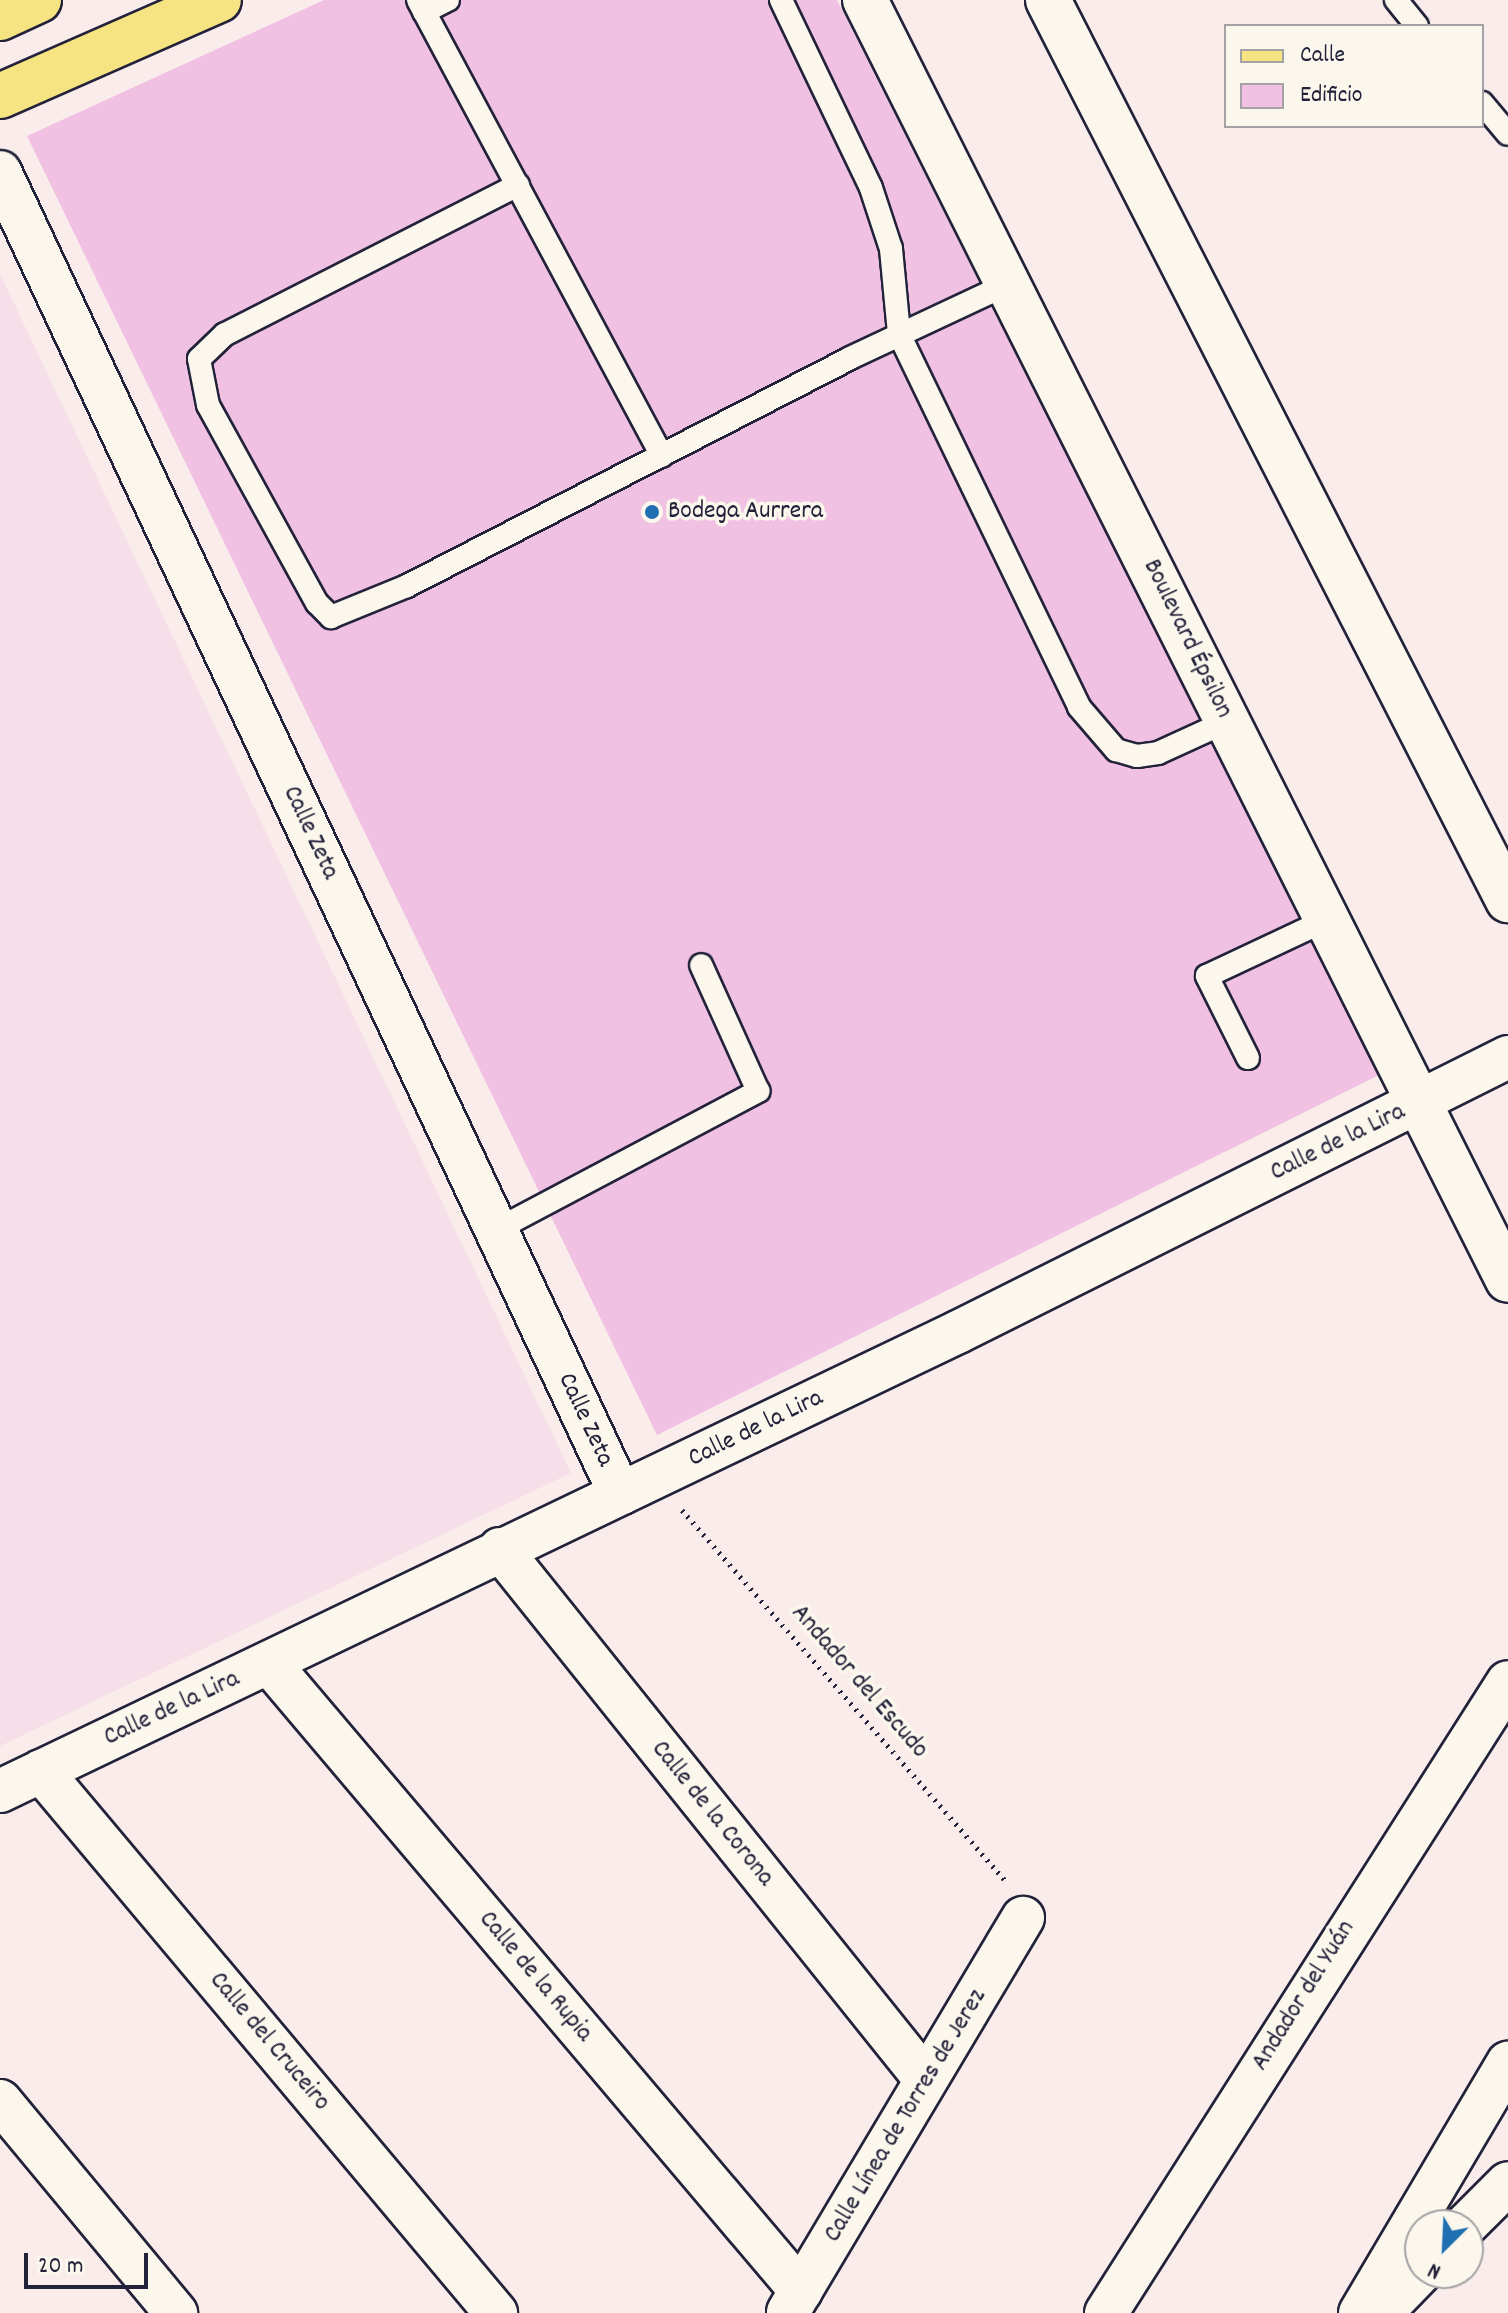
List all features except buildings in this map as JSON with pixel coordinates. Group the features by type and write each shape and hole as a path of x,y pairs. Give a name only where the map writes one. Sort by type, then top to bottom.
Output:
{"main road":[{"path":"0,18 39,0"},
{"path":"0,96 219,0"}],"street":[{"name":"Boulevard Épsilon","path":"865,0 1010,283 1508,1280"},
{"path":"1048,0 1508,900"},
{"name":"Calle Zeta","path":"0,172 496,1230 637,1486"},
{"name":"Calle de la Lira","path":"12,1781 269,1663 500,1549 637,1486 1421,1103 1508,1057"},
{"name":"Calle de la Corona","path":"500,1549 925,2079"},
{"name":"Calle de la Rupia","path":"269,1663 794,2302"},
{"name":"Andador del Yuán","path":"1106,2313 1508,1682"},
{"name":"Calle del Cruceiro","path":"12,1781 496,2313"},
{"name":"Calle Línea de Torres de Jerez","path":"794,2302 1023,1918"},
{"path":"1360,2313 1508,2063"},
{"path":"0,2101 176,2313"},
{"path":"1482,2209 1508,2183"},
{"path":"1381,2313 1404,2289"}],"lane":[{"path":"448,0 421,6 662,456"},
{"path":"781,0 875,200 891,249 899,334 1095,731 1116,750 1137,756 1158,753 1228,721"},
{"path":"1396,0 1415,24"},
{"path":"1484,105 1508,134"},
{"path":"518,185 213,342 197,371 208,405 317,603 331,617 355,611 899,334 1010,283"},
{"path":"1248,1058 1207,976 1328,919"},
{"path":"496,1230 758,1091 701,965"}],"path":[{"name":"Andador del Escudo","path":"637,1486 1004,1877 1023,1918"}],"shaded area":[{"path":"0,274 571,1473 0,1746"}],"place":[{"name":"Bodega Aurrera","path":"652,512"}]}
